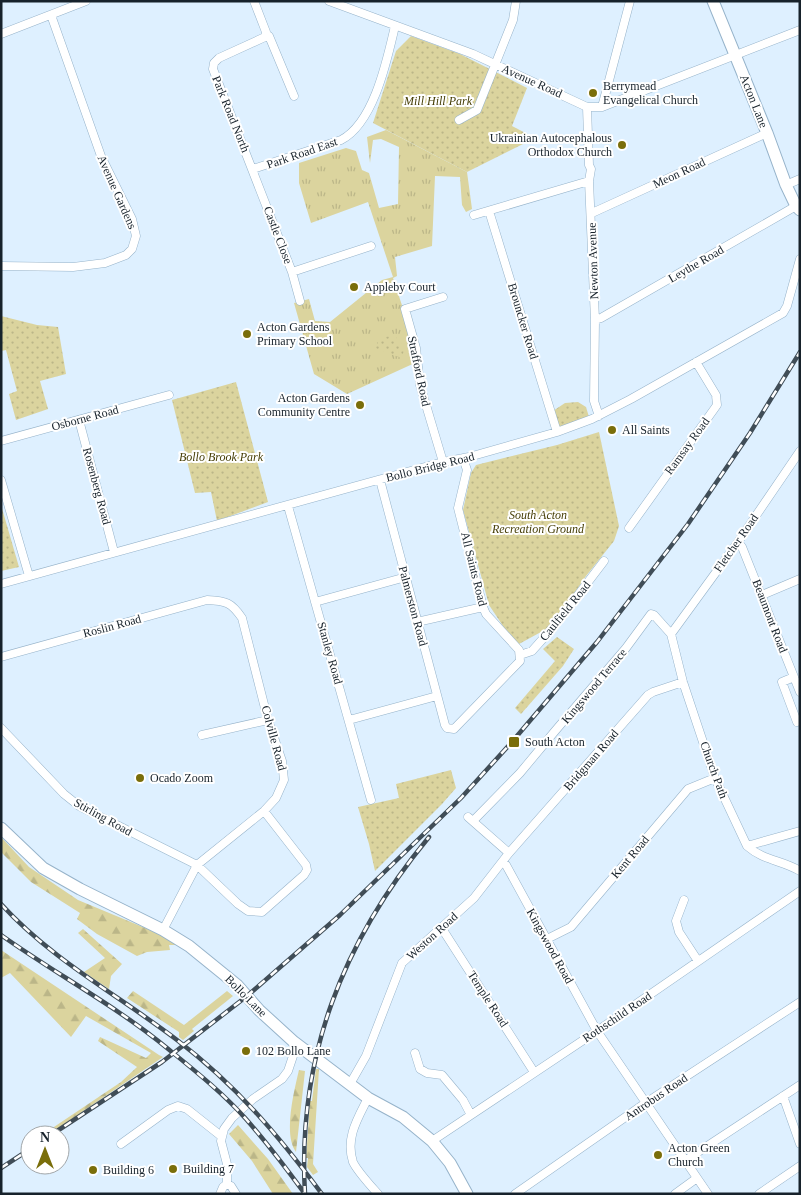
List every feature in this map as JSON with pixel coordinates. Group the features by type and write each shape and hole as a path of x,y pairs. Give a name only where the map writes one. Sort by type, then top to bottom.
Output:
{"street":[{"path":"1,34 86,1"},
{"path":"254,1 266,34 269,36 294,96"},
{"name":"Avenue Road","path":"329,1 474,54 587,107 602,107 736,56"},
{"path":"459,120 477,110 513,20 516,1"},
{"path":"602,107 630,1"},
{"name":"Acton Lane","path":"713,1 767,133 786,185 798,208"},
{"name":"Avenue Gardens","path":"5,266 73,267 105,263 126,255 132,249 136,236 132,219 101,156 50,15"},
{"name":"Park Road East","path":"253,169 341,140 350,135 361,123 371,104 389,54 395,26"},
{"path":"736,56 800,30"},
{"name":"Park Road North","path":"253,169 213,69 214,63 218,58 258,41 266,34"},
{"name":"Newton Avenue","path":"587,107 589,165 591,170 595,320 594,401 599,416"},
{"name":"Meon Road","path":"592,213 767,133"},
{"name":"Castle Close","path":"253,169 292,272 300,301"},
{"path":"786,185 800,179"},
{"path":"474,215 590,181"},
{"name":"Leythe Road","path":"595,320 798,208"},
{"name":"Brouncker Road","path":"489,210 558,432"},
{"path":"292,272 371,246"},
{"name":"Bollo Bridge Road","path":"1,584 558,432 599,416 783,314 800,259"},
{"name":"Strafford Road","path":"443,297 405,309 416,348 420,385 443,462"},
{"name":"Ramsay Road","path":"629,528 718,405 716,395 696,362"},
{"name":"Osborne Road","path":"1,440 169,395"},
{"name":"Rosenberg Road","path":"79,420 114,552"},
{"name":"Fletcher Road","path":"671,634 738,542 800,451"},
{"name":"All Saints Road","path":"463,458 467,470 458,508 483,607 486,614 519,650 520,655"},
{"path":"1,480 29,576"},
{"name":"Palmerston Road","path":"380,480 445,725 450,730 458,726 520,660 520,655"},
{"name":"Stanley Road","path":"288,506 371,800"},
{"name":"Beaumont Road","path":"738,542 742,547 762,595 800,692"},
{"name":"Caulfield Road","path":"520,655 532,651 556,624 604,561"},
{"path":"315,602 406,576"},
{"path":"762,595 800,579"},
{"name":"Roslin Road","path":"1,657 207,600 223,601"},
{"name":"Colville Road","path":"163,930 197,865 264,811 276,798 284,780 282,761 268,720 242,618 236,609 223,601"},
{"path":"417,622 483,607"},
{"name":"Kingswood Terrace","path":"509,853 470,819 520,773 626,648 651,614 671,634"},
{"name":"Church Path","path":"671,634 683,682 715,778 747,846"},
{"path":"794,677 782,682 797,722 800,721"},
{"name":"Bridgman Road","path":"509,853 648,695 683,682"},
{"path":"349,720 437,696"},
{"path":"202,735 268,720"},
{"name":"Stirling Road","path":"1,728 64,794 79,806 197,865 243,907 254,912 262,912 304,876 307,870 306,865 264,811"},
{"name":"Kent Road","path":"547,939 571,927 688,789 715,778"},
{"name":"Bollo Lane","path":"1,828 43,868 80,889 163,930 189,946 237,986 258,1010 294,1042 368,1098 402,1117 432,1141 450,1163 467,1194"},
{"path":"747,846 800,831"},
{"path":"747,846 756,854 766,859 800,871"},
{"name":"Weston Road","path":"350,1084 366,1056 402,963 474,898 509,853"},
{"name":"Kingswood Road","path":"503,862 597,1031 708,1194"},
{"name":"Rothschild Road","path":"432,1141 597,1031 800,891"},
{"path":"684,900 676,921 679,932 698,961"},
{"name":"Temple Road","path":"441,927 534,1072"},
{"name":"Antrobus Road","path":"515,1194 647,1102 800,1002"},
{"path":"220,1194 223,1187 227,1184 227,1164 222,1148 221,1136 232,1118 256,1097 282,1079 288,1071 294,1053 294,1042"},
{"path":"415,1054 420,1069 427,1073 442,1075 463,1100 471,1114"},
{"path":"686,1160 800,1085"},
{"path":"783,1096 800,1144"},
{"path":"368,1098 353,1126 353,1156 354,1163 378,1194"},
{"path":"121,1144 168,1110 178,1106 187,1109 221,1136"},
{"path":"759,1194 800,1166"},
{"path":"675,1194 697,1178"},
{"path":"227,1184 232,1186 236,1194"}],"green space":[{"name":"Mill Hill Park","path":"411,36 460,54 527,88 512,126 535,138 467,172 373,123 396,51"},
{"path":"386,130 467,172 472,209 466,212 462,205 460,177 435,176 432,246 395,257 397,276 393,278 416,348 417,362 347,394 314,374 294,303 309,299 315,321 330,322 382,280 393,277 368,202 311,223 299,183 299,163 346,148 356,151 362,170 369,173 379,208 398,204 399,147 381,139 373,140 370,163 367,137"},
{"path":"1,316 37,325 58,327 66,374 40,381 48,409 16,420 9,394 17,391 6,350 1,351"},
{"path":"396,336 397,342 402,344 404,351 401,358 375,348 381,337"},
{"name":"Bollo Brook Park","path":"236,382 268,502 217,521 211,492 195,493 172,400"},
{"path":"578,402 586,407 589,417 558,428 553,411 565,403"},
{"name":"South Acton Recreation Ground","path":"599,432 619,526 614,541 586,576 552,626 519,644 505,629 489,605 463,510 471,473 476,465 557,445"},
{"path":"1,505 19,567 1,571"},
{"path":"557,637 574,649 563,666 521,714 515,708 555,661 543,649"},
{"path":"451,770 456,788 375,871 358,807 399,798 396,784"},
{"path":"1,837 29,867 78,900 174,940 176,945 169,945 170,950 147,952 137,956 97,934 77,919 80,913 31,882 1,852"},
{"path":"83,929 122,964 111,976 109,989 84,972 105,958 78,933"},
{"path":"1,950 163,1057 63,1125 57,1125 121,1082 137,1067 98,1041 100,1037 146,1058 151,1053 86,1016 71,1037 10,973 1,978"},
{"path":"133,991 184,1025 227,991 233,996 192,1029 194,1031 183,1040 179,1037 179,1032 127,998"},
{"path":"316,1069 319,1069 313,1164 318,1172 313,1175 307,1167 308,1158 306,1158 310,1101 312,1101"},
{"path":"299,1070 305,1071 296,1152 290,1135 290,1124 292,1101"},
{"path":"238,1125 268,1159 293,1194 273,1194 252,1161 229,1134"}],"railway":[{"path":"66,1125 162,1062 247,996 340,915 461,798 511,743 597,642 688,524 750,433 800,352"},
{"path":"305,1194 305,1144 309,1095 318,1048 332,1003 350,960 372,917 429,837"},
{"path":"1,904 42,943 177,1040 218,1075 272,1131 322,1194"},
{"path":"1,935 127,1018 198,1073 246,1119 305,1194"},
{"path":"1,1168 20,1156"}],"place":[{"name":"Berrymead Evangelical Church","path":"593,93"},
{"name":"Ukrainian Autocephalous Orthodox Church","path":"622,145"},
{"name":"Appleby Court","path":"354,287"},
{"name":"Acton Gardens Primary School","path":"247,334"},
{"name":"Acton Gardens Community Centre","path":"360,405"},
{"name":"All Saints","path":"612,430"},
{"name":"South Acton","path":"514,742"},
{"name":"Ocado Zoom","path":"140,778"},
{"name":"102 Bollo Lane","path":"246,1051"},
{"name":"Acton Green Church","path":"658,1155"},
{"name":"Building 7","path":"173,1169"},
{"name":"Building 6","path":"93,1170"}]}
